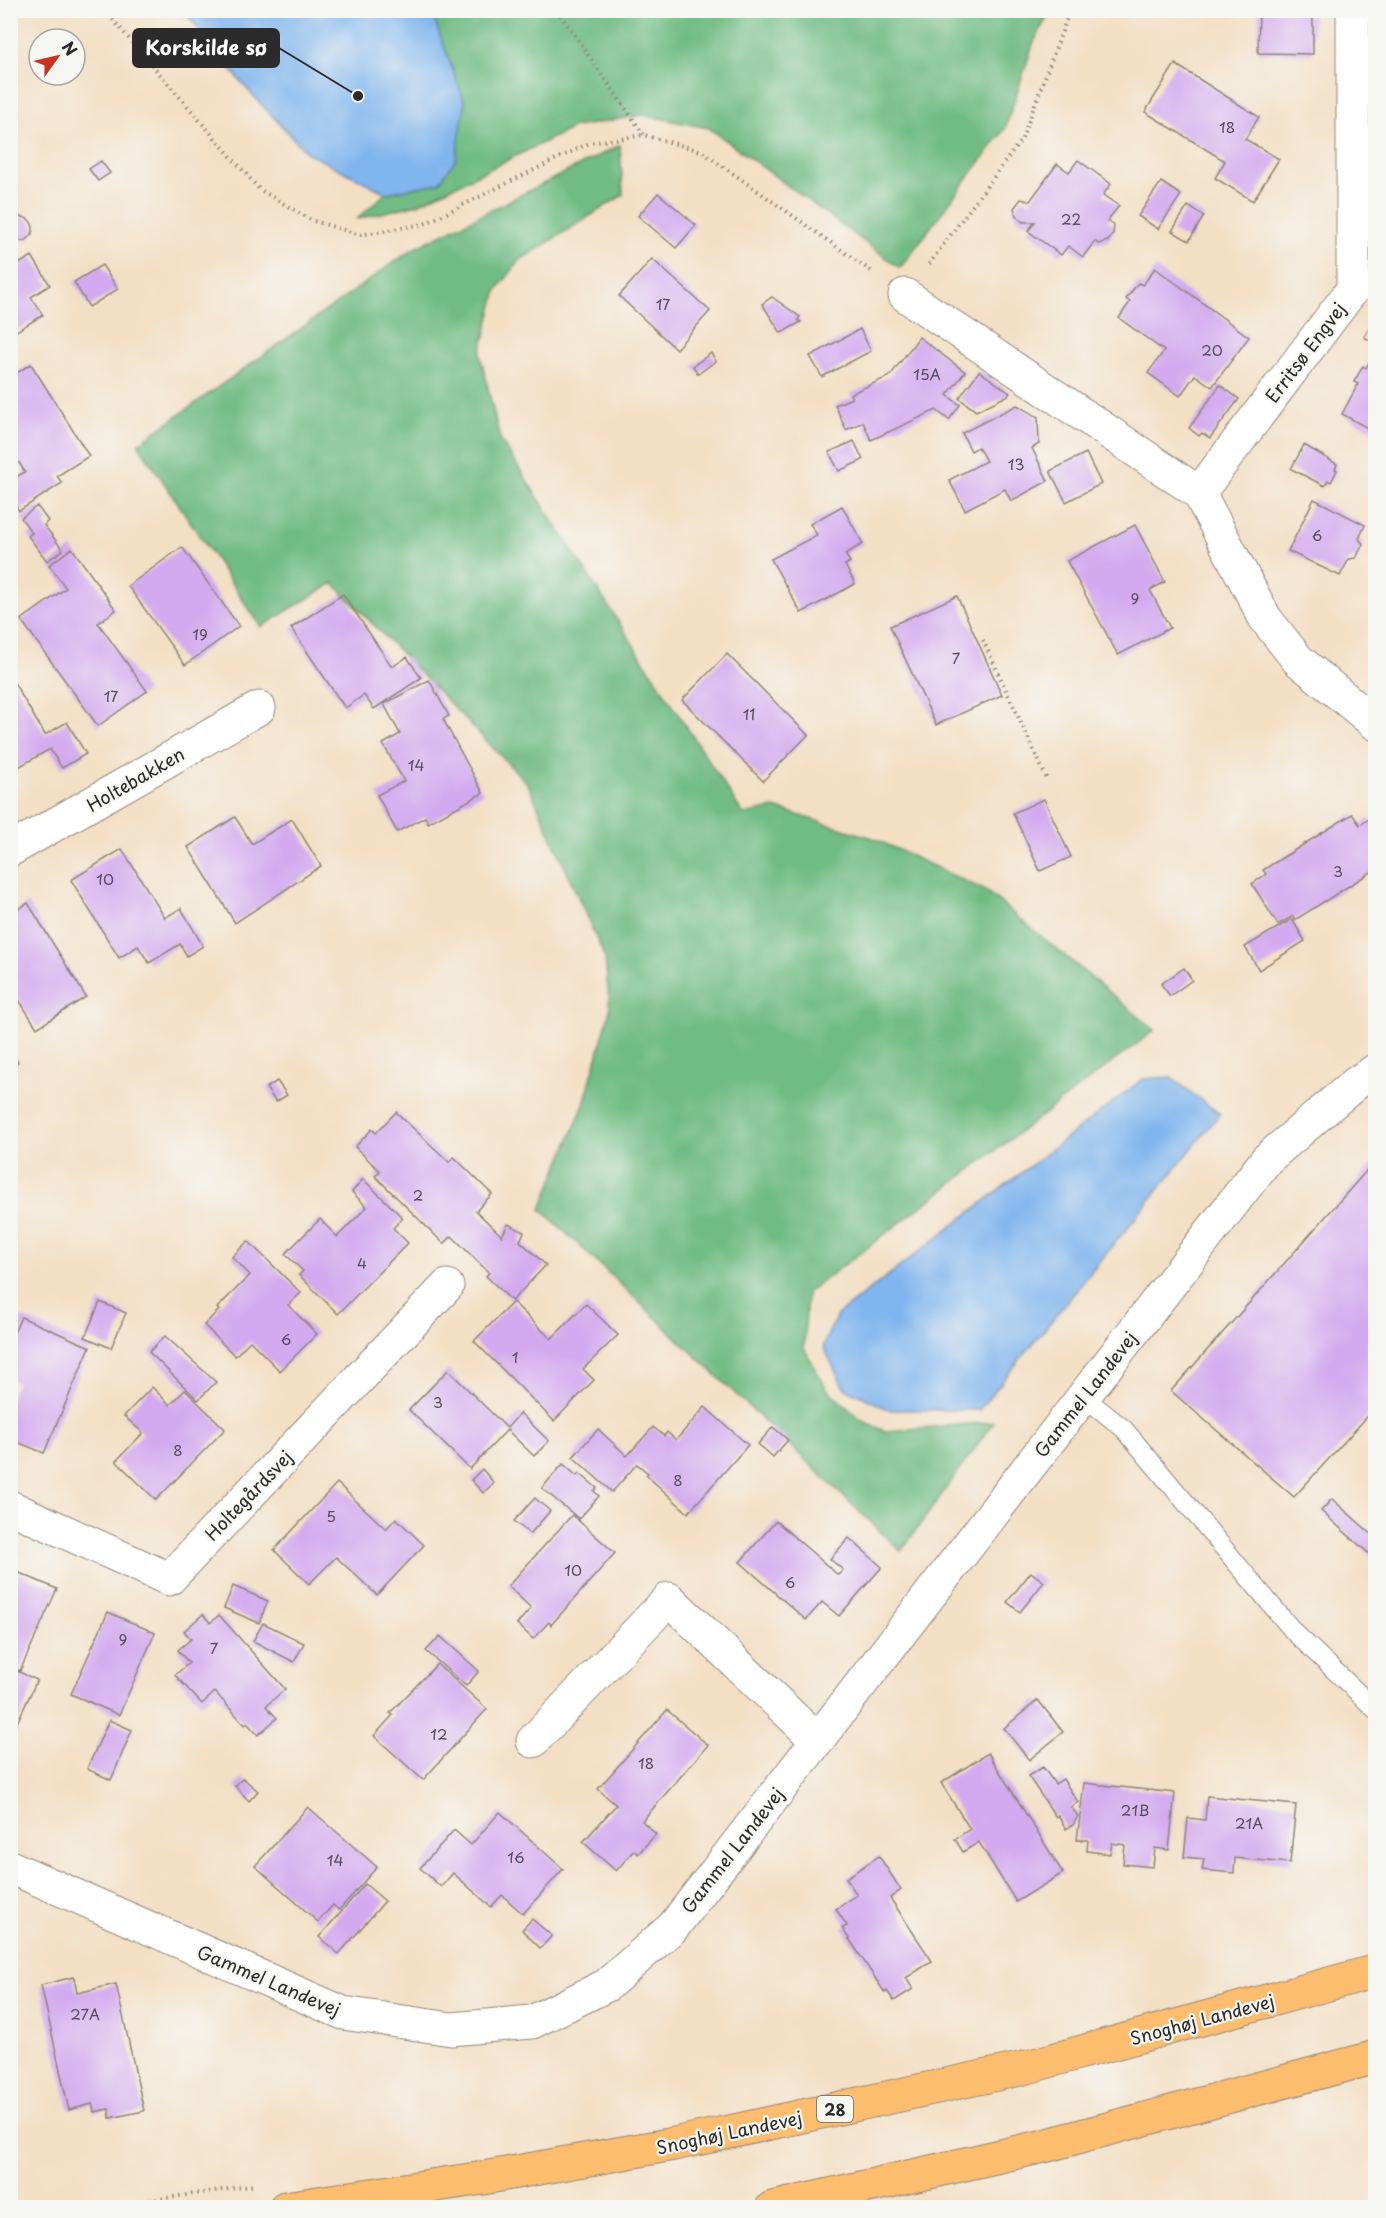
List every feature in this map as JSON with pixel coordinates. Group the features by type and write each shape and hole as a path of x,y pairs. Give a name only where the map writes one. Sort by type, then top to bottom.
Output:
{"main road":[{"name":"Snoghøj Landevej","path":"285,2208 483,2178 697,2139 1020,2069 1376,1971"},
{"path":"772,2208 1044,2146 1376,2057"}],"street":[{"name":"Erritsø Engvej","path":"1199,493 1353,289 1353,10"},
{"path":"905,295 1199,493 1265,618 1298,660 1376,724"},
{"name":"Holtebakken","path":"10,850 259,708"},
{"name":"Gammel Landevej","path":"10,1867 343,2013 451,2029 532,2022 607,1985 673,1927 1267,1159 1356,1083 1376,1070"},
{"name":"Holtegårdsvej","path":"10,1507 169,1579 447,1287"},
{"path":"533,1740 669,1599 817,1740"}],"lane":[{"path":"1083,1396 1124,1429 1294,1632 1376,1710"}],"path":[{"path":"97,10 112,20 259,189 311,220 360,235 424,224 589,143 644,135 701,151 905,295 1022,139 1070,10"},
{"path":"556,10 644,135"},
{"path":"983,640 1048,782"}],"green space":[{"path":"431,11 1050,11 1033,44 1005,129 900,268 709,128 642,115 575,127 418,204 357,219 386,193 439,183 465,103"},
{"path":"620,145 623,195 520,260 497,290 480,354 500,439 743,814 775,808 873,838 986,891 1155,1030 807,1293 804,1348 827,1389 861,1420 885,1431 994,1422 901,1551 541,1209 584,1104 610,1010 605,958 528,784 333,583 261,627 138,444 413,249"}],"water":[{"path":"184,11 431,11 465,103 456,159 439,183 386,193 307,153 247,89"},
{"path":"1170,1077 1220,1114 979,1410 890,1410 844,1388 823,1346 837,1315 1143,1079"}],"building":[{"path":"1259,10 1313,10 1313,54 1258,53"},
{"path":"1175,64 1259,117 1245,139 1279,159 1253,201 1215,178 1225,161 1145,112"},
{"path":"1078,160 1111,184 1103,195 1119,206 1107,221 1114,225 1113,234 1108,241 1098,244 1095,241 1083,257 1068,246 1061,255 1028,231 1035,222 1023,222 1016,216 1014,208 1021,199 1030,201 1057,164 1069,172"},
{"path":"101,161 110,173 98,181 89,169"},
{"path":"1161,182 1181,195 1158,229 1138,216"},
{"path":"658,193 696,225 676,248 638,216"},
{"path":"1188,206 1204,216 1189,241 1172,231"},
{"path":"21,217 26,218 32,224 32,234 26,240 21,241 16,240 10,234 9,229 10,224 16,218"},
{"path":"32,256 50,285 31,297 43,315 10,335 10,262 14,267"},
{"path":"652,259 710,311 676,349 619,296"},
{"path":"102,265 118,289 89,307 74,282"},
{"path":"1155,268 1249,337 1212,387 1195,375 1180,396 1148,373 1164,351 1119,318 1130,302 1126,299 1138,283 1143,285"},
{"path":"772,297 800,317 798,320 801,322 781,333 762,304"},
{"path":"1374,321 1376,322 1376,344 1364,337"},
{"path":"860,329 871,351 822,377 810,356"},
{"path":"919,337 965,372 947,395 960,405 949,420 936,410 871,440 863,422 846,430 835,405 852,398 850,394 890,376"},
{"path":"711,353 716,361 698,374 693,366"},
{"path":"1371,359 1376,362 1376,427 1373,431 1342,414 1358,384 1354,382 1363,366 1366,368"},
{"path":"31,364 89,456 57,476 62,483 19,511 10,497 10,480 25,472 10,449 10,377"},
{"path":"979,371 1010,393 976,411 959,398"},
{"path":"1220,385 1239,399 1210,438 1202,433 1199,436 1189,428"},
{"path":"1017,405 1038,417 1039,444 1032,448 1048,481 1011,501 1005,489 965,510 949,480 986,461 978,447 971,451 962,433"},
{"path":"854,441 863,460 839,471 829,452"},
{"path":"1304,445 1337,464 1335,469 1337,470 1331,482 1328,480 1325,486 1291,469"},
{"path":"1086,453 1101,484 1066,502 1050,471"},
{"path":"1314,499 1365,525 1359,539 1363,544 1356,558 1349,559 1340,576 1288,551"},
{"path":"37,506 48,521 44,525 63,550 47,561 28,536 32,533 21,518"},
{"path":"842,506 863,544 845,554 850,562 845,565 855,584 801,613 771,559 817,535 810,524"},
{"path":"1135,525 1165,582 1150,590 1170,628 1118,655 1067,561"},
{"path":"182,547 239,626 185,665 128,586"},
{"path":"72,548 116,610 98,623 147,691 98,726 21,620 66,588 49,565"},
{"path":"343,594 392,667 407,657 421,678 374,709 364,695 345,708 291,628"},
{"path":"957,596 1002,695 936,725 890,626"},
{"path":"727,654 808,735 763,781 682,700"},
{"path":"10,676 45,735 67,722 86,754 62,768 50,749 10,772"},
{"path":"429,680 449,716 443,719 483,793 428,823 425,817 397,832 377,795 404,781 383,744 400,734 384,704"},
{"path":"1044,799 1071,857 1040,871 1013,813"},
{"path":"1352,814 1360,825 1369,819 1376,829 1376,869 1295,920 1293,916 1278,925 1252,884 1266,874 1263,870"},
{"path":"235,817 252,844 292,819 321,866 235,923 188,847"},
{"path":"122,849 165,918 181,908 203,946 187,956 180,944 149,963 138,946 119,958 71,880"},
{"path":"28,903 86,997 37,1028 10,986 10,914"},
{"path":"1292,919 1305,941 1259,970 1245,947"},
{"path":"1184,968 1192,980 1170,996 1161,984"},
{"path":"10,1050 18,1062 10,1066"},
{"path":"277,1081 287,1095 276,1102 266,1088"},
{"path":"396,1112 449,1162 454,1157 492,1194 476,1211 502,1236 508,1224 524,1232 520,1241 546,1265 512,1301 486,1276 489,1273 452,1236 444,1244 375,1176 380,1171 355,1147 372,1129 376,1133"},
{"path":"1376,1160 1376,1407 1294,1497 1171,1391"},
{"path":"363,1179 403,1218 393,1228 408,1243 338,1314 299,1275 303,1271 285,1254 320,1219 337,1237 367,1207 352,1192"},
{"path":"248,1241 301,1293 288,1305 317,1334 280,1371 250,1341 235,1356 204,1325 219,1310 217,1308 250,1275 232,1257"},
{"path":"100,1302 126,1313 111,1348 85,1337"},
{"path":"513,1302 551,1339 586,1304 618,1335 583,1369 594,1380 554,1421 474,1341"},
{"path":"21,1317 90,1347 44,1453 10,1439 10,1398 17,1383 10,1380 10,1342"},
{"path":"165,1336 216,1382 198,1400 149,1352"},
{"path":"448,1370 507,1428 520,1413 549,1441 534,1456 507,1430 470,1469 409,1410"},
{"path":"152,1387 170,1405 185,1390 225,1429 156,1500 116,1461 143,1433 124,1416"},
{"path":"705,1407 748,1445 688,1513 637,1464 612,1492 573,1457 598,1429 627,1456 653,1427 664,1436 667,1432 676,1440"},
{"path":"773,1427 788,1440 773,1457 758,1444"},
{"path":"563,1464 577,1476 579,1473 597,1488 594,1491 599,1496 579,1519 542,1488"},
{"path":"482,1469 494,1483 483,1493 471,1480"},
{"path":"337,1483 386,1529 396,1518 424,1545 377,1595 336,1557 309,1584 274,1550"},
{"path":"535,1498 550,1511 530,1534 514,1521"},
{"path":"1332,1499 1376,1538 1376,1560 1321,1511"},
{"path":"572,1515 615,1553 551,1625 549,1622 533,1639 517,1624 531,1608 508,1586"},
{"path":"776,1521 838,1575 843,1570 830,1559 849,1538 882,1567 839,1616 822,1602 806,1620 740,1562"},
{"path":"10,1569 57,1589 20,1671 10,1667"},
{"path":"1031,1572 1044,1582 1020,1612 1007,1602"},
{"path":"233,1586 268,1601 259,1623 224,1608"},
{"path":"108,1612 155,1633 119,1715 71,1694"},
{"path":"203,1614 210,1623 219,1615 285,1689 266,1706 277,1718 258,1735 247,1723 245,1725 215,1692 202,1704 175,1675 189,1663 178,1650 191,1639 184,1631"},
{"path":"263,1623 304,1643 294,1662 253,1641"},
{"path":"440,1636 479,1671 466,1686 426,1651"},
{"path":"437,1664 487,1709 423,1780 374,1736 393,1715 390,1713"},
{"path":"17,1671 37,1680 15,1727 10,1725 10,1686"},
{"path":"1038,1700 1063,1732 1029,1760 1004,1728"},
{"path":"667,1710 708,1745 642,1821 656,1834 638,1854 634,1850 616,1871 583,1842 616,1805 598,1789"},
{"path":"109,1720 132,1730 111,1780 87,1769"},
{"path":"988,1753 1063,1873 1016,1902 979,1842 963,1852 955,1839 970,1829 941,1783"},
{"path":"1043,1767 1055,1784 1063,1779 1078,1802 1071,1807 1078,1816 1073,1825 1066,1829 1028,1776"},
{"path":"243,1778 258,1791 249,1801 235,1786"},
{"path":"1084,1783 1175,1793 1169,1850 1155,1848 1153,1867 1123,1864 1125,1845 1112,1843 1110,1854 1087,1851 1088,1840 1077,1840"},
{"path":"1207,1796 1296,1805 1290,1863 1235,1858 1234,1873 1202,1870 1204,1859 1184,1857 1188,1818 1205,1820"},
{"path":"308,1807 377,1867 339,1910 333,1905 318,1922 255,1866"},
{"path":"500,1812 563,1869 523,1914 502,1895 491,1907 453,1873 441,1887 420,1868 454,1830 471,1845"},
{"path":"879,1856 901,1890 890,1898 932,1961 906,1978 913,1989 894,2001 887,1991 885,1993 842,1928 847,1926 836,1909 857,1895 846,1878"},
{"path":"365,1884 385,1901 339,1954 319,1937"},
{"path":"532,1919 552,1936 540,1948 522,1930"},
{"path":"74,1977 77,1993 116,1984 144,2111 110,2118 109,2109 94,2112 92,2104 69,2110 41,1985"}],"place":[{"name":"Korskilde sø","path":"358,96"}]}
